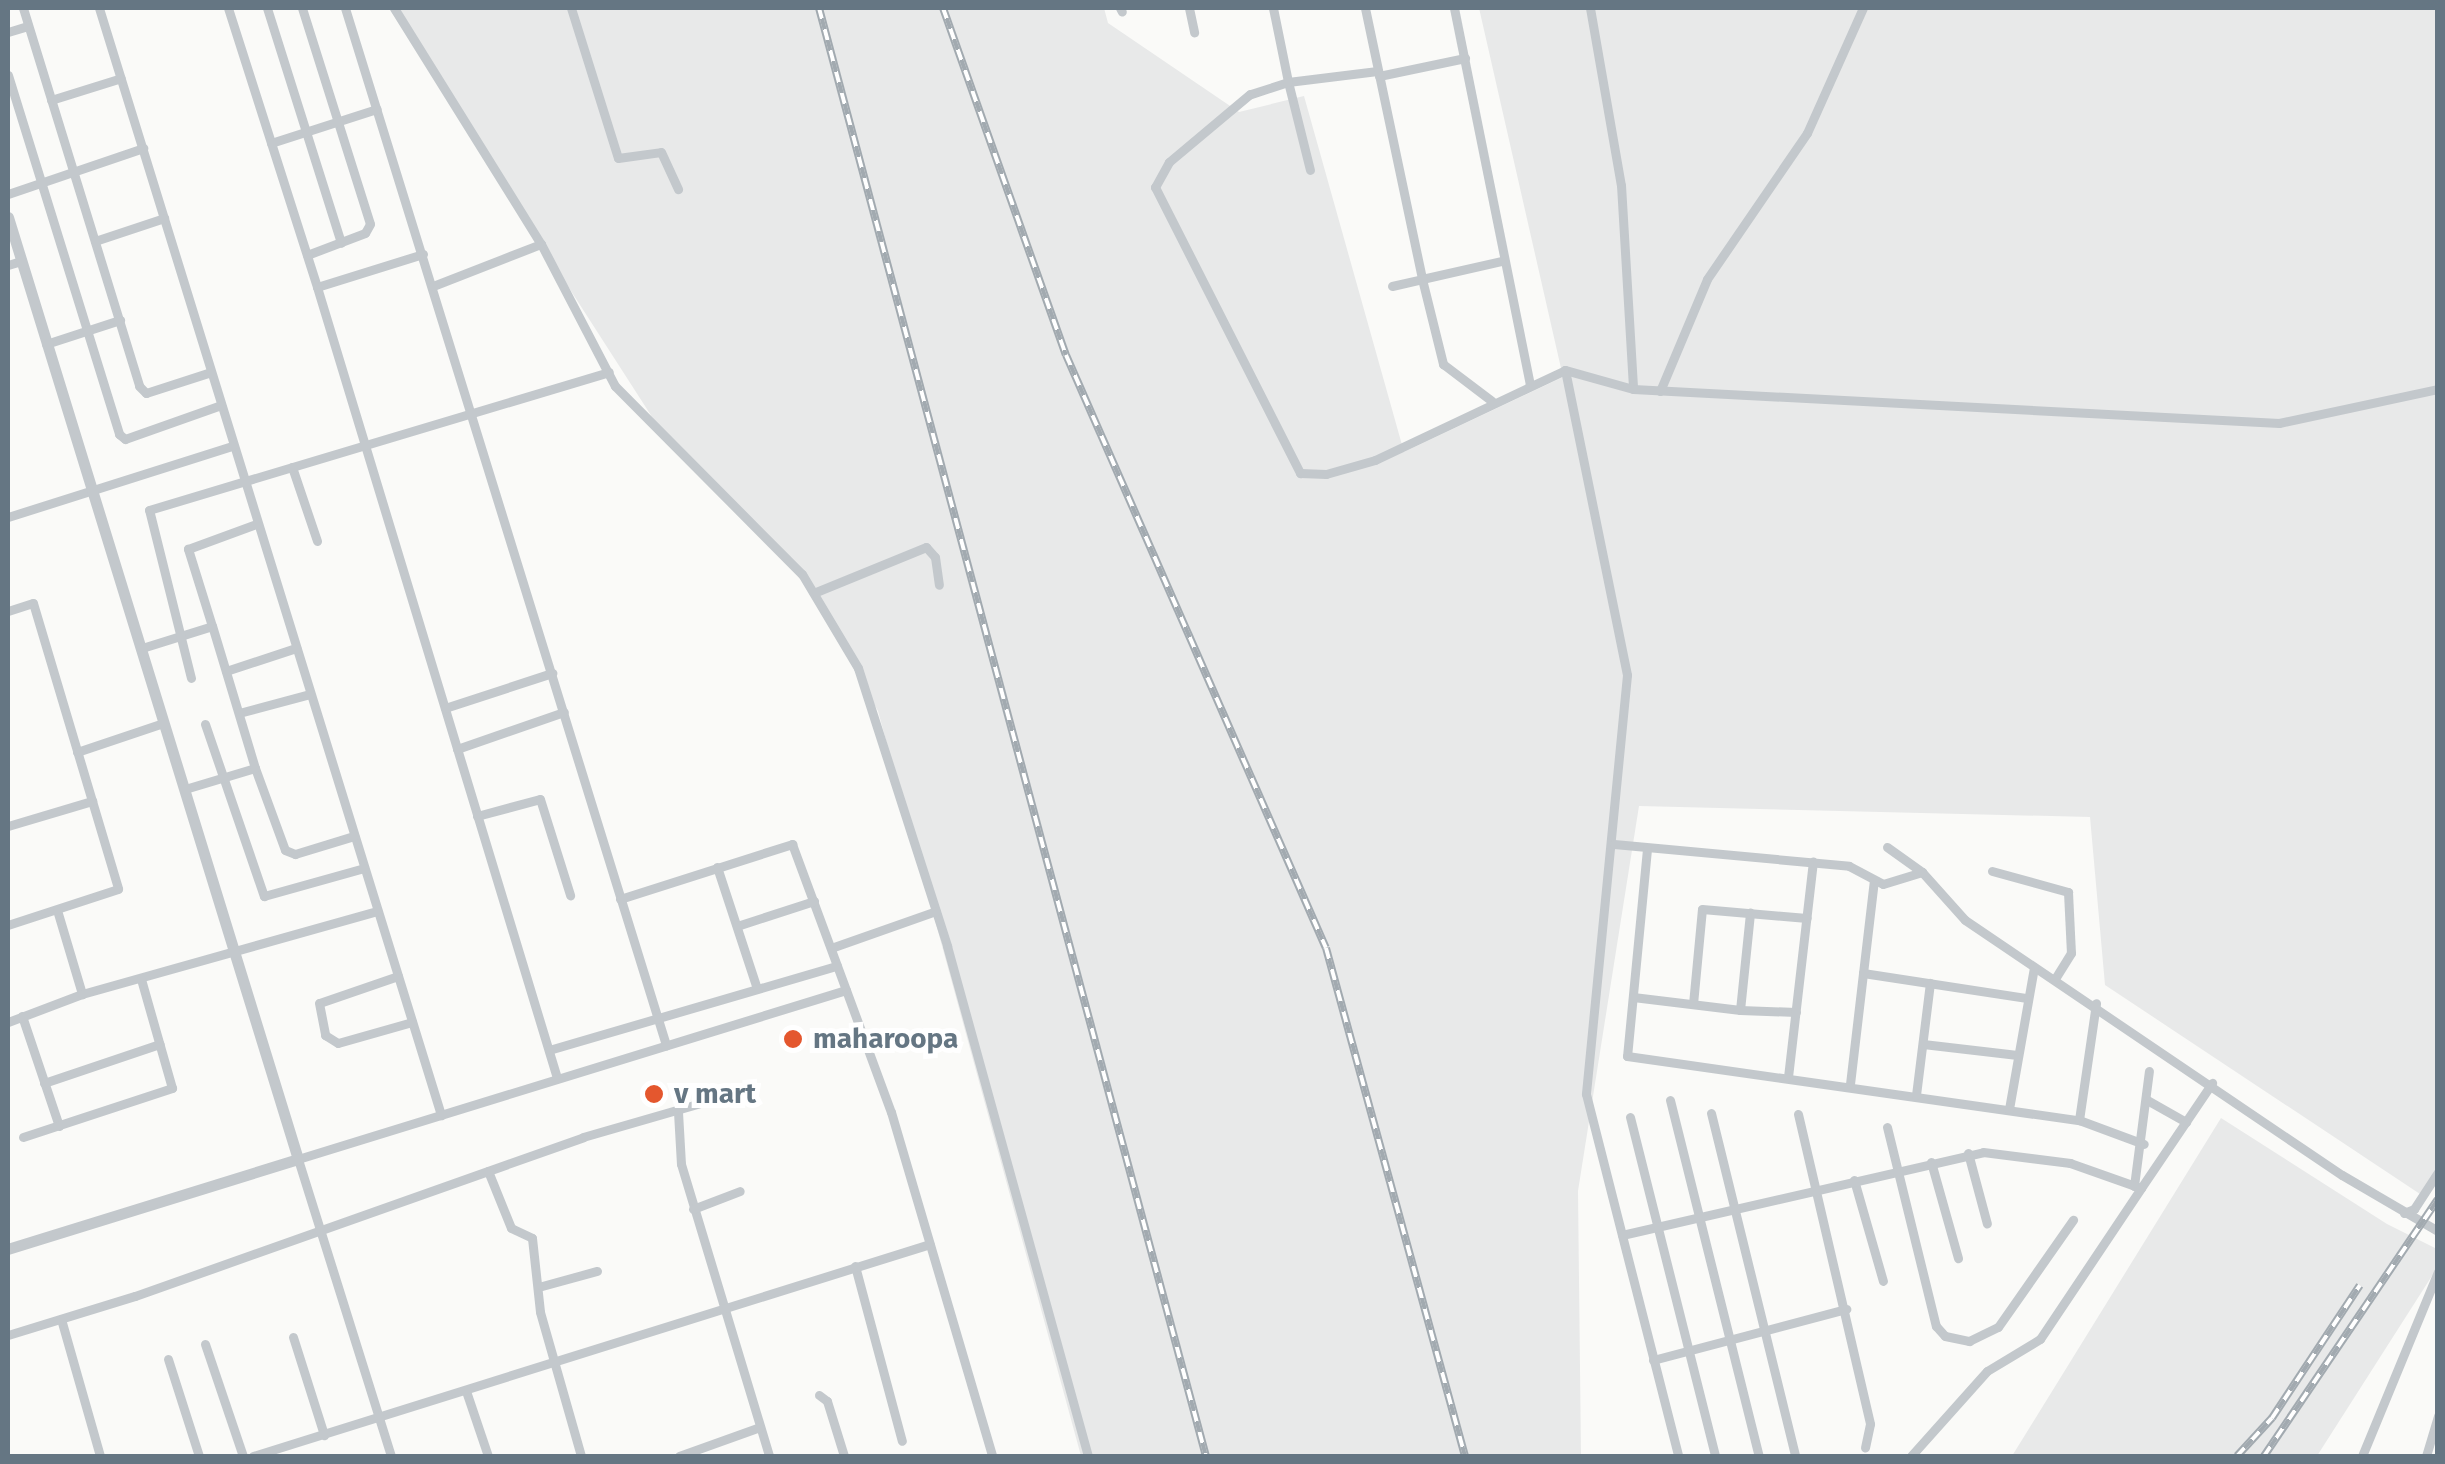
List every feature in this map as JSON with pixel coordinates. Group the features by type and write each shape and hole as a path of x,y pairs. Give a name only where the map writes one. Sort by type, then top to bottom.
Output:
{"street":[{"path":"22,8 142,391 210,372"},
{"path":"99,8 441,1116"},
{"path":"228,8 317,286 557,1078"},
{"path":"267,8 341,242"},
{"path":"302,8 370,224 341,242 307,255"},
{"path":"345,8 666,1045"},
{"path":"394,8 542,244 624,398 816,592 866,686 936,911 1088,1456"},
{"path":"571,8 618,158 661,152 678,189"},
{"path":"1189,8 1194,32"},
{"path":"1273,8 1310,170"},
{"path":"1364,8 1443,364 1492,401"},
{"path":"1454,8 1502,261 1530,384"},
{"path":"1590,8 1621,185 1633,390"},
{"path":"1660,392 1707,278 1807,133 1863,8"},
{"path":"8,32 28,26"},
{"path":"1465,58 1378,74 1288,82 1250,94 1168,162 1155,187 1294,466 1307,475 1356,467 1564,370 1633,390 1660,392 2279,422 2438,390"},
{"path":"8,75 85,331 122,438 221,406"},
{"path":"50,100 120,78"},
{"path":"271,143 377,109"},
{"path":"8,194 142,148"},
{"path":"8,217 391,1456"},
{"path":"95,241 164,218"},
{"path":"432,286 542,244"},
{"path":"317,286 422,254"},
{"path":"8,266 21,261"},
{"path":"1392,286 1502,261"},
{"path":"46,344 120,320"},
{"path":"1564,370 1626,656 1614,844 1586,1094 1678,1456"},
{"path":"192,678 147,512 608,372"},
{"path":"8,517 232,446"},
{"path":"292,467 317,541"},
{"path":"256,524 188,549 255,768 285,850 295,854 354,836"},
{"path":"816,592 926,547 934,553 939,585"},
{"path":"8,611 34,603 118,889 8,926"},
{"path":"142,648 212,626"},
{"path":"226,671 296,648"},
{"path":"445,708 552,673"},
{"path":"239,713 310,694"},
{"path":"457,749 564,712"},
{"path":"77,752 163,723"},
{"path":"205,724 264,896 364,868"},
{"path":"184,790 255,768"},
{"path":"478,816 540,799 570,895"},
{"path":"8,826 92,801"},
{"path":"620,899 792,844 846,990 930,1244 992,1456"},
{"path":"1614,844 1813,861 1858,868 1874,881 1922,872"},
{"path":"1888,847 1922,872 1965,920 2404,1213 2438,1231"},
{"path":"1646,849 1627,1056 1850,1084 2078,1120 2144,1144"},
{"path":"1788,1076 1813,861"},
{"path":"718,867 757,990"},
{"path":"1992,871 2068,892 2071,953 2055,980"},
{"path":"1850,1084 1874,881"},
{"path":"737,926 814,901"},
{"path":"1692,1004 1702,909 1806,918"},
{"path":"57,910 82,994"},
{"path":"8,1022 82,994 236,954 378,911"},
{"path":"831,948 936,911"},
{"path":"1740,1010 1750,913"},
{"path":"549,1050 837,966"},
{"path":"2008,1109 2034,967"},
{"path":"1863,973 2027,998"},
{"path":"398,976 319,1002 325,1035 338,1043 412,1022"},
{"path":"22,1137 168,1090 160,1044 141,979"},
{"path":"1916,1095 1930,983"},
{"path":"8,1248 846,990"},
{"path":"1633,997 1740,1010 1796,1012"},
{"path":"2078,1120 2096,1004"},
{"path":"22,1016 59,1126"},
{"path":"44,1083 160,1044"},
{"path":"1923,1044 2017,1055"},
{"path":"2138,1187 2149,1070"},
{"path":"1911,1456 1987,1372 2040,1339 2138,1187 2212,1083"},
{"path":"8,1335 488,1171 722,1098"},
{"path":"1670,1100 1759,1456"},
{"path":"2148,1100 2186,1122"},
{"path":"678,1112 693,1209 768,1456"},
{"path":"1711,1113 1795,1456"},
{"path":"1798,1114 1870,1424 1865,1447"},
{"path":"1630,1117 1716,1456"},
{"path":"1887,1127 1936,1326 1945,1336 1980,1339 1998,1327 2074,1220"},
{"path":"1622,1236 1968,1153 2010,1152 2058,1160 2138,1187"},
{"path":"1968,1153 1987,1224"},
{"path":"1931,1162 1958,1258"},
{"path":"488,1171 508,1224 532,1236 542,1286 540,1312 581,1456"},
{"path":"2404,1213 2414,1209 2438,1172"},
{"path":"1854,1180 1883,1281"},
{"path":"693,1209 740,1191"},
{"path":"253,1456 930,1244"},
{"path":"855,1266 902,1441"},
{"path":"542,1286 597,1272"},
{"path":"2362,1456 2438,1272"},
{"path":"1654,1360 1846,1309"},
{"path":"61,1319 100,1456"},
{"path":"293,1338 324,1435"},
{"path":"205,1344 244,1456"},
{"path":"168,1358 199,1456"},
{"path":"466,1390 488,1456"},
{"path":"818,1395 828,1401 844,1456"},
{"path":"2426,1456 2438,1416"},
{"path":"679,1456 760,1427"}],"shaded area":[{"path":"389,8 1104,8 1108,23 1239,112 1304,96 1404,452 1563,377 1479,8 2437,8 2437,1176 2423,1196 2105,985 2090,817 1639,806 1578,1191 1581,1456 1081,1456 878,711 802,577 663,434"},
{"path":"2221,1118 2387,1224 2437,1249 2437,1268 2317,1456 2012,1456"}],"railway":[{"path":"819,8 1206,1456"},
{"path":"943,8 1066,355 1326,948 1465,1456"},
{"path":"2264,1456 2438,1199"},
{"path":"2237,1456 2272,1418 2360,1285"}],"place":[{"name":"maharoopa","path":"793,1039"},
{"name":"v mart","path":"654,1094"}]}
